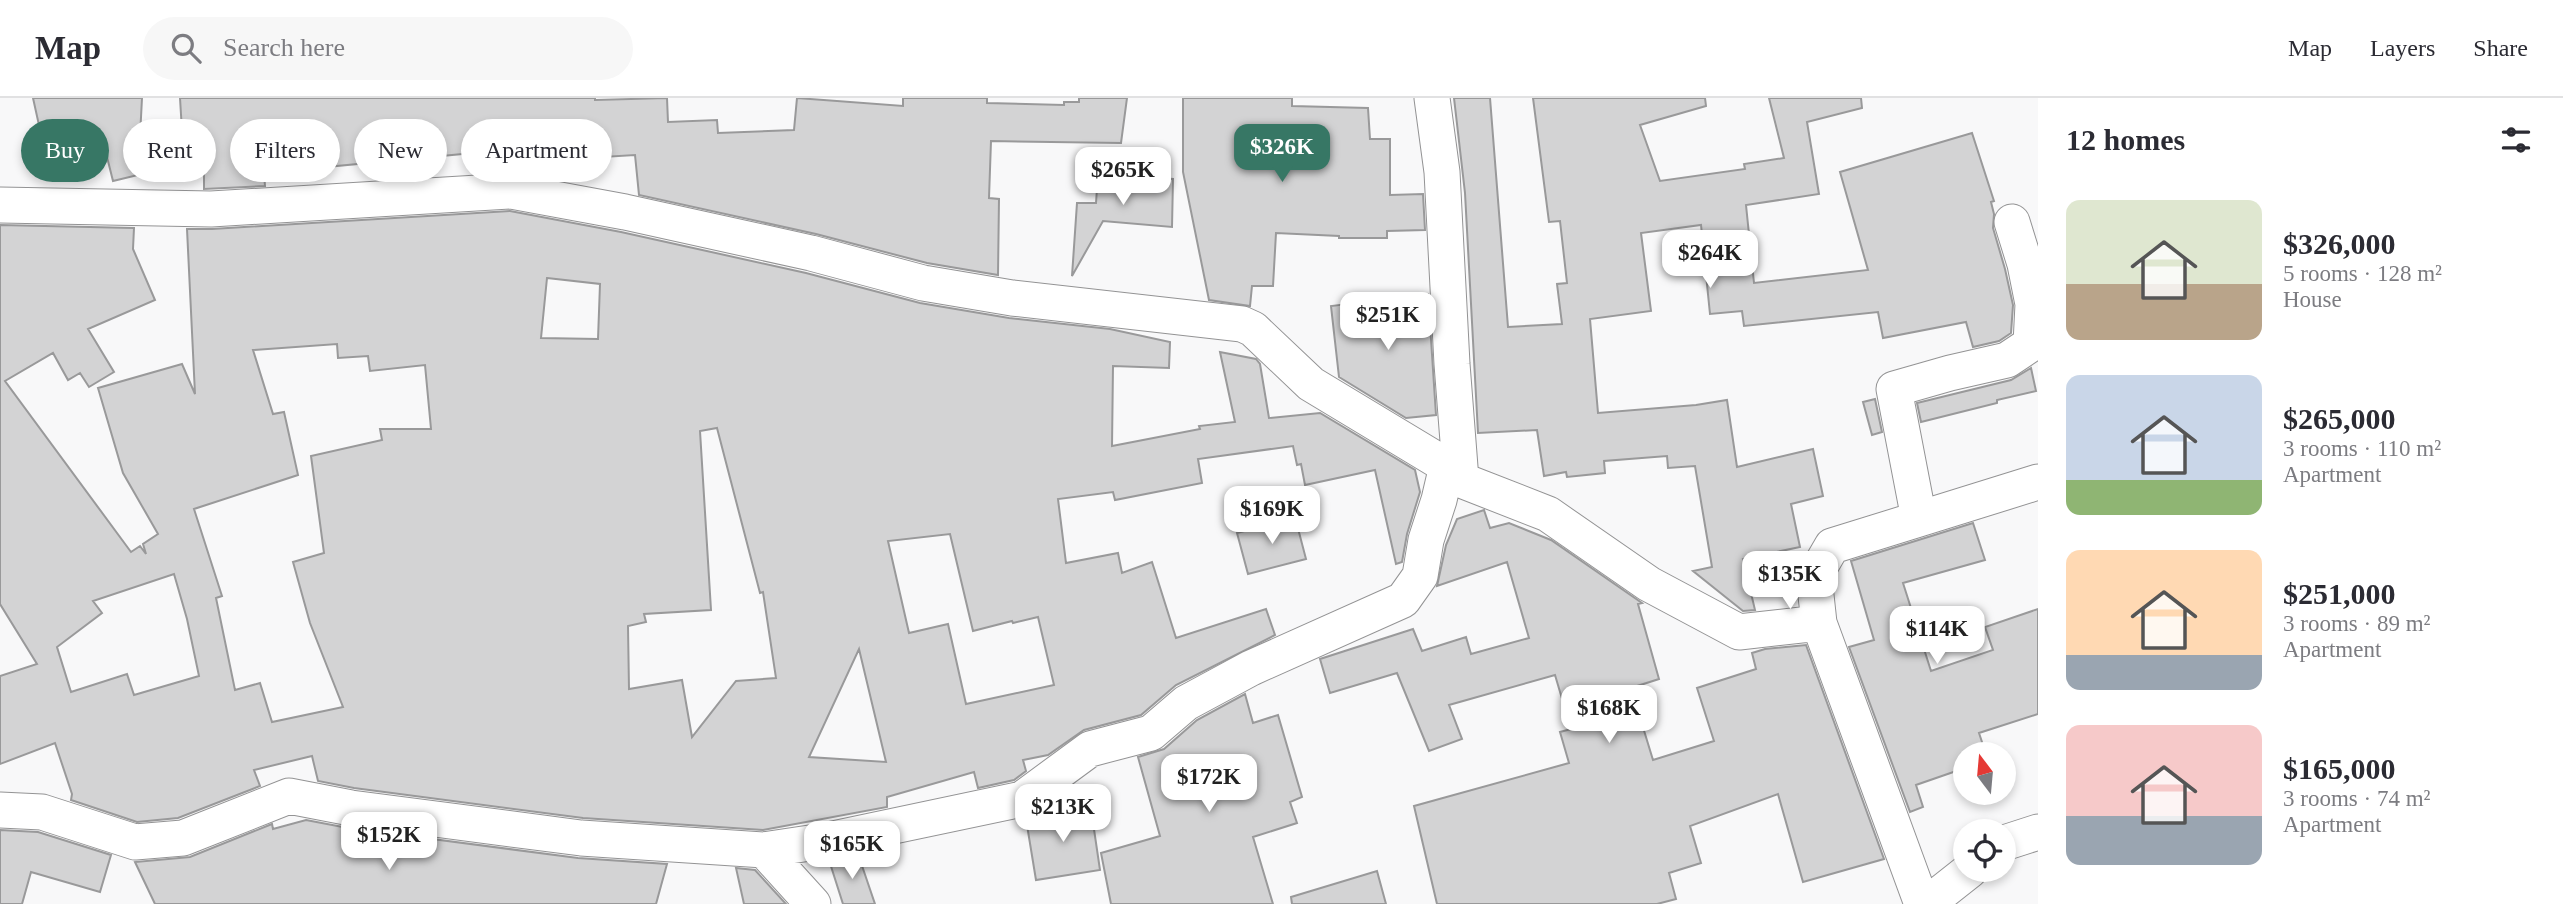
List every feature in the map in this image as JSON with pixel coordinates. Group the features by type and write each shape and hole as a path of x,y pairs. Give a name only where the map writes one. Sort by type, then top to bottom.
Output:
{"street":[{"path":"0,810 42,812 135,842 183,838 289,796 580,838 764,850 836,838 1022,799 1090,749 1151,733 1186,703 1251,668 1403,600 1420,576 1426,540 1439,500 1454,473 1452,364 1442,172 1432,98"},
{"path":"0,205 211,209 511,191 625,212 811,253 923,283 1012,298 1242,324 1253,329 1311,384 1454,473 1548,514 1649,584 1739,632 1819,623"},
{"path":"1919,519 1894,389 2007,360 2031,344 2033,303 2012,222"},
{"path":"1922,904 1819,623 1814,577 1832,546 2038,482"},
{"path":"2016,839 2038,831"},
{"path":"764,850 813,904"},
{"path":"1927,904 1955,882"}],"building":[{"path":"33,98 142,98 141,119 123,119 123,179 113,181 109,165 109,119 38,119"},
{"path":"180,98 667,98 668,122 717,120 718,133 794,130 797,98 903,106 903,98 987,98 987,103 1064,105 1064,102 1079,102 1079,98 1127,98 1121,143 991,141 989,198 999,199 998,275 927,263 816,234 639,195 635,155 612,156 612,119 461,119 461,155 447,156 447,119 354,119 354,165 340,166 340,119 230,119 230,182 265,182 265,186 204,189 204,182 216,182 216,119 181,119"},
{"path":"1183,98 1292,98 1292,106 1368,108 1370,139 1390,139 1390,195 1423,194 1425,230 1387,231 1387,238 1339,238 1276,233 1273,286 1252,286 1250,306 1209,300 1183,172"},
{"path":"1454,98 1490,98 1508,327 1562,324 1557,284 1567,283 1560,221 1549,222 1533,98 1705,98 1706,106 1640,125 1660,181 1745,169 1744,164 1784,158 1769,98 1861,98 1862,108 1807,122 1819,194 1746,205 1754,283 1868,270 1840,172 1972,133 1994,201 1991,202 1993,228 2013,305 2011,333 1999,341 1973,347 1966,322 1883,338 1878,312 1744,326 1742,311 1710,314 1701,225 1641,233 1651,311 1590,319 1598,413 1727,400 1737,467 1813,449 1823,496 1791,504 1800,547 1743,559 1755,610 1743,611 1693,571 1712,567 1695,466 1668,468 1667,456 1604,461 1605,473 1567,477 1566,472 1544,476 1537,430 1478,433 1465,193"},
{"path":"1098,174 1173,179 1172,227 1103,221 1072,276 1077,203 1096,203"},
{"path":"510,211 621,232 806,273 920,303 1009,318 1110,329 1170,342 1169,368 1113,366 1112,446 1200,429 1199,426 1235,422 1220,352 1256,359 1260,364 1269,418 1320,413 1415,470 1420,492 1407,534 1402,562 1396,564 1375,470 1305,485 1301,464 1297,465 1293,446 1198,459 1202,483 1115,500 1113,492 1058,499 1066,563 1118,553 1122,573 1152,562 1176,638 1266,609 1275,635 1176,685 1141,715 1084,730 1048,755 1023,760 1026,771 1014,780 978,788 974,772 887,797 887,807 763,830 583,818 354,788 318,781 312,756 254,770 260,786 178,818 137,822 71,800 72,794 55,743 0,764 0,676 37,664 0,604 0,225 134,228 133,249 155,300 88,329 114,372 89,387 80,373 68,380 53,353 5,381 131,552 140,546 146,554 143,544 158,534 123,473 98,388 182,364 195,394 187,229","holes":["547,278 600,284 598,339 541,338","337,344 338,358 368,356 370,371 425,365 431,429 380,429 382,440 311,456 324,553 293,562 310,623 343,707 272,722 260,683 235,690 216,598 222,596 194,509 298,475 284,412 273,414 253,350","717,428 760,593 763,592 776,678 736,681 692,737 682,680 629,689 628,626 646,622 644,614 711,610 700,431","950,534 973,631 1038,617 1054,685 966,704 948,624 909,633 888,541","174,574 199,676 134,695 127,674 71,692 57,647 102,613 93,601","859,649 886,762 809,757"]},
{"path":"1428,294 1436,415 1406,418 1339,377 1331,306"},
{"path":"2031,368 2036,391 1921,422 1917,403 2011,380"},
{"path":"1875,399 1882,432 1872,435 1863,402"},
{"path":"1484,510 1490,528 1509,523 1551,540 1642,603 1638,604 1659,679 1631,688 1653,760 1714,741 1697,688 1756,669 1752,653 1806,645 1884,859 1803,882 1778,794 1690,826 1701,863 1669,873 1676,899 1657,904 1437,904 1414,806 1569,763 1560,732 1571,729 1555,675 1449,705 1462,739 1429,751 1397,673 1330,693 1320,659 1413,629 1422,651 1466,637 1471,654 1529,638 1507,562 1437,586 1446,545 1457,519"},
{"path":"1295,517 1306,559 1248,574 1237,533"},
{"path":"1973,523 1985,560 1903,583 1931,671 1993,650 1985,627 2038,609 2038,714 1979,733 1982,742 1953,742 1953,772 1916,785 1923,807 1910,812 1849,647 1874,640 1851,561"},
{"path":"1245,694 1253,723 1278,715 1302,797 1290,802 1297,823 1253,837 1273,904 1111,904 1101,853 1160,836 1138,757 1164,749 1197,720"},
{"path":"1091,809 1100,870 1036,880 1026,819"},
{"path":"306,820 348,828 578,858 667,864 656,904 155,904 135,862 190,857 272,824 273,829"},
{"path":"0,830 38,832 111,855 100,892 31,872 22,904 0,904"},
{"path":"858,854 875,904 843,904 829,860"},
{"path":"736,868 755,870 786,904 744,904"},
{"path":"1377,871 1386,904 1292,904 1291,897"}]}
